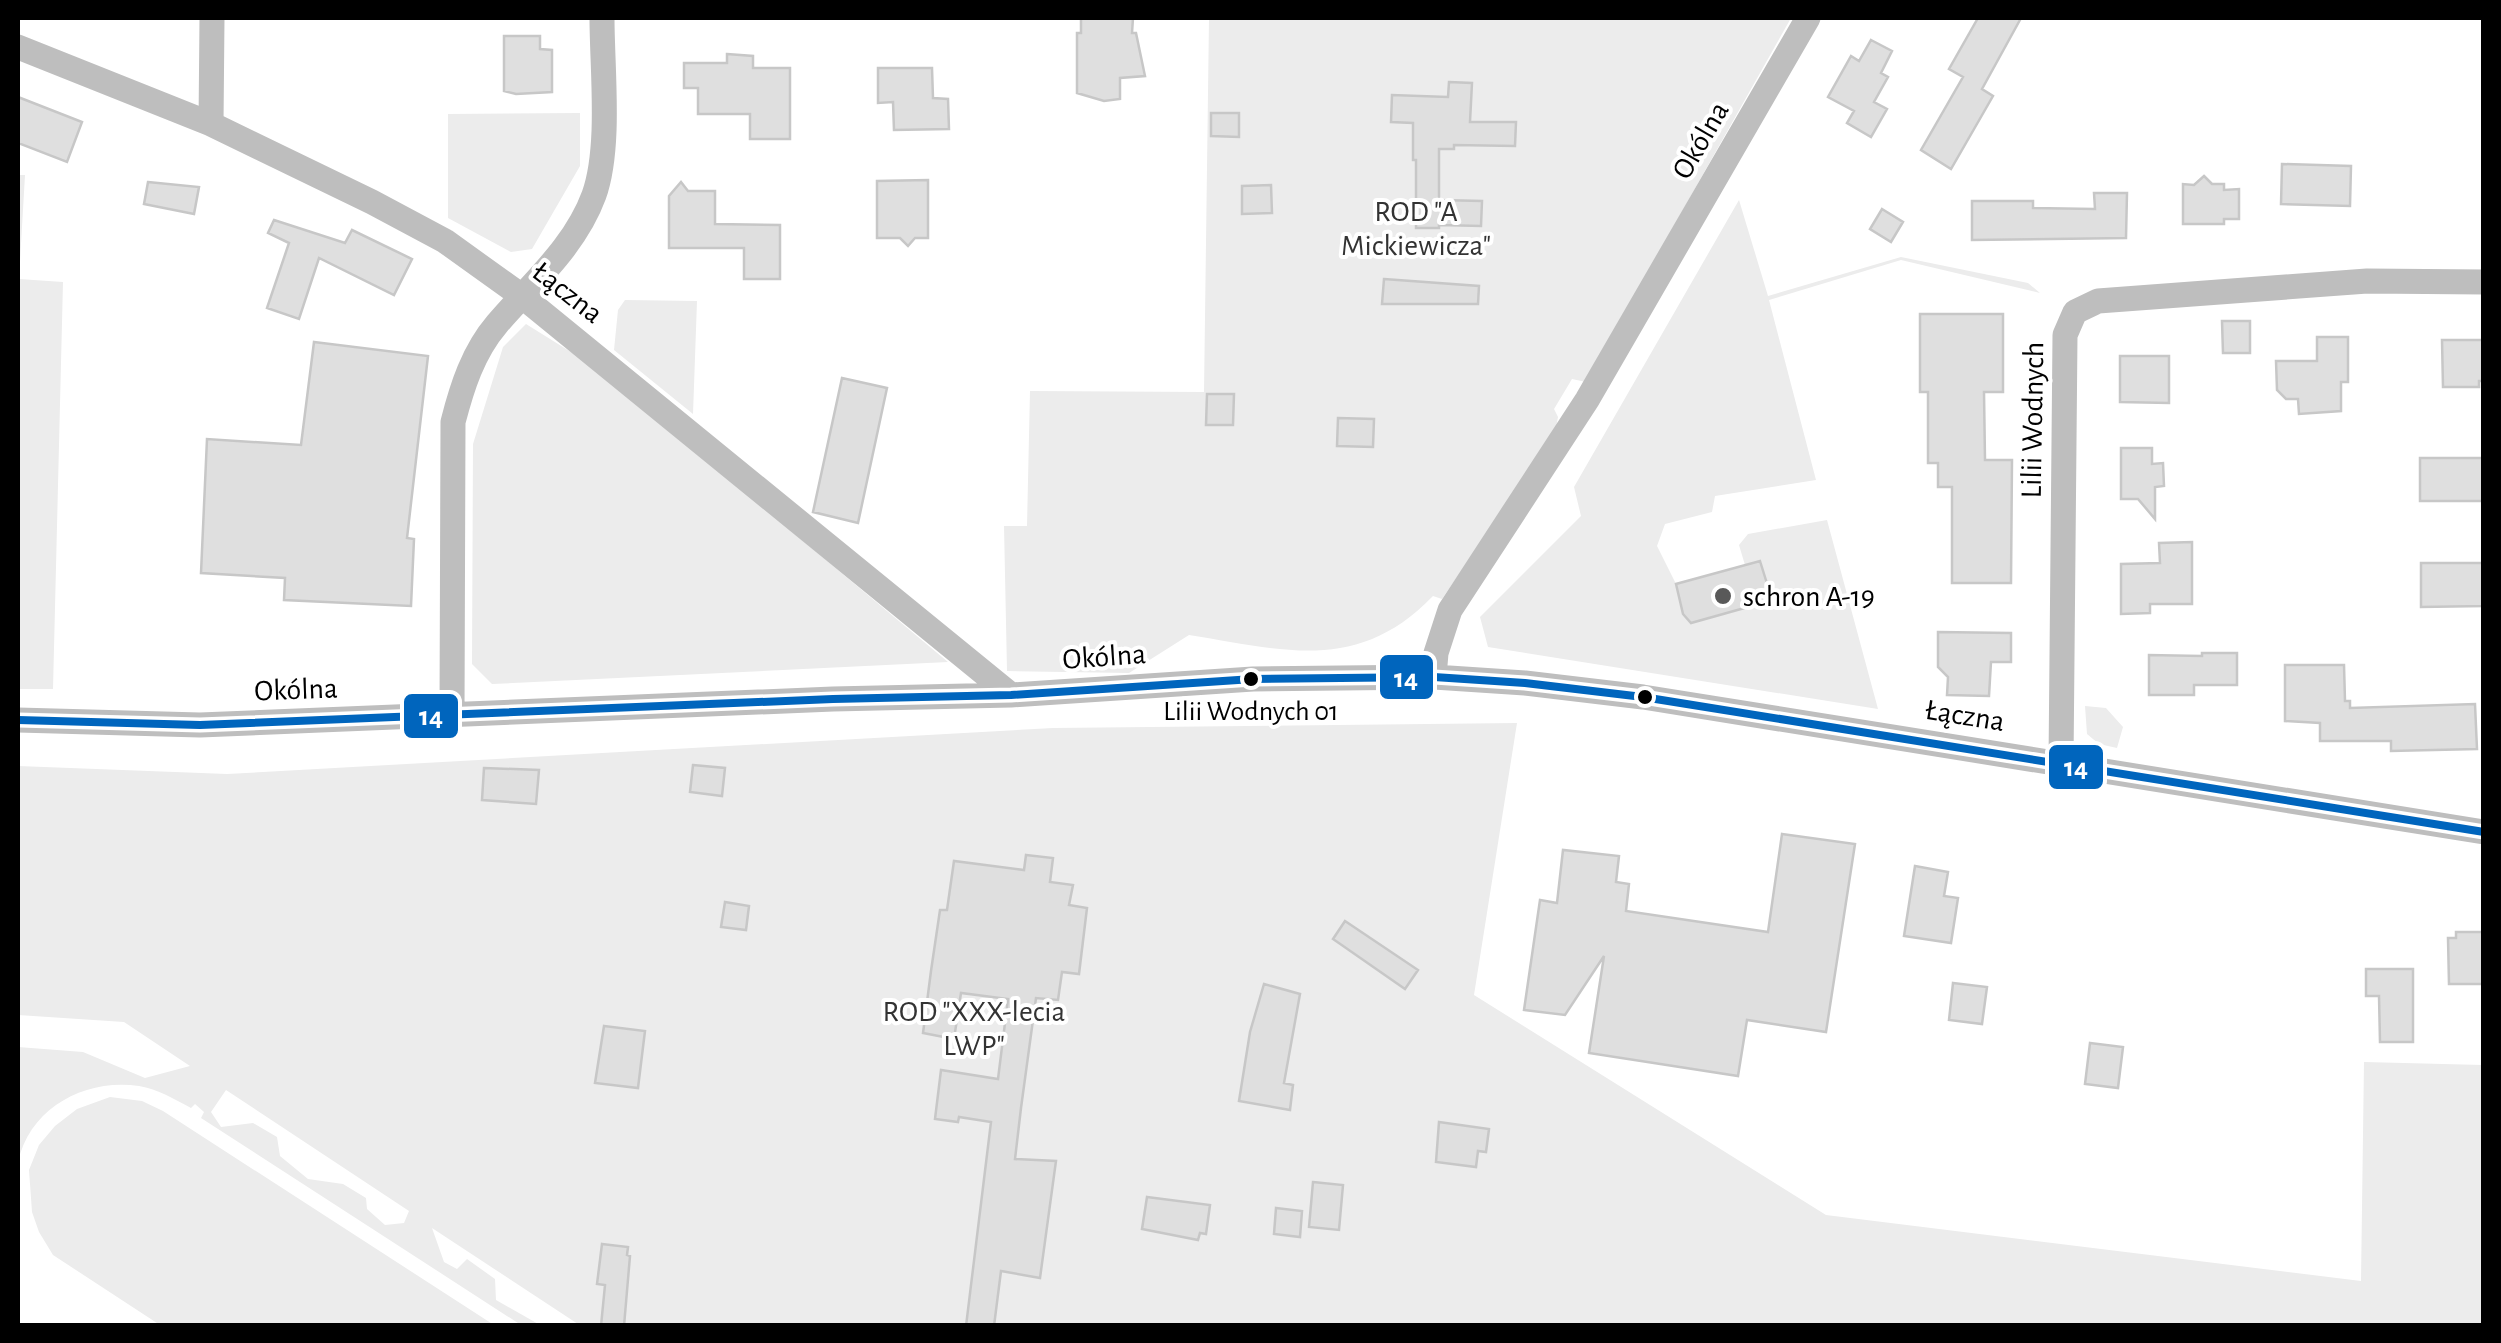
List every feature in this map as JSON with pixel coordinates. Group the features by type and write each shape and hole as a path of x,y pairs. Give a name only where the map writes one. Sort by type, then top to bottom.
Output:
{"street":[{"path":"211,124 212,18"},
{"path":"452,716 453,422 476,356 495,326 551,266 593,199 602,144 602,18"},
{"name":"Okólna","path":"18,720 200,725 833,698 1011,695 1252,679 1434,677 1436,653 1450,610 1587,400 1808,18"},
{"name":"Łączna","path":"18,47 211,124 444,240 524,297 1011,695"},
{"name":"Lilii Wodnych","path":"2061,762 2065,334 2075,312 2098,302 2366,281 2484,282"},
{"name":"Łączna","path":"1434,677 1526,683 1643,698 2061,762 2388,820 2484,832"}],"green space":[{"name":"ROD \"A Mickiewicza\"","path":"1209,18 1791,18 1586,382 1572,379 1554,409 1558,417 1555,433 1442,599 1433,596 1405,621 1348,647 1288,650 1189,635 1129,673 1007,671 1004,526 1027,526 1030,391 1204,392"},
{"path":"580,113 580,166 532,249 511,252 448,218 448,114"},
{"path":"18,175 25,175 19,279 63,282 53,689 18,689"},
{"path":"1739,200 1768,296 1901,257 2028,283 2040,293 1901,260 1769,300 1816,480 1715,496 1712,512 1665,524 1657,546 1676,584 1683,614 1691,623 1766,602 1769,590 1761,561 1745,565 1739,545 1748,534 1827,520 1878,709 1488,647 1480,617 1581,516 1574,487"},
{"path":"625,300 697,301 693,414 614,350 618,310"},
{"path":"526,324 595,367 948,662 492,684 472,664 473,444 503,347"},
{"path":"2085,706 2106,708 2123,727 2117,748 2099,744 2087,734"},
{"name":"ROD \"XXX-lecia LWP\"","path":"1517,723 1474,995 1826,1215 2361,1281 2364,1062 2483,1065 2483,1325 581,1326 432,1228 444,1262 457,1269 467,1259 495,1279 496,1300 540,1325 521,1325 201,1118 204,1112 195,1104 191,1108 153,1089 99,1087 63,1100 35,1126 18,1162 18,1047 83,1052 145,1078 190,1066 124,1022 18,1015 18,766 227,774 1053,728","holes":["226,1090 409,1211 404,1223 385,1225 367,1209 366,1198 343,1184 308,1179 280,1156 277,1137 253,1123 221,1127 211,1112"]},
{"path":"110,1097 142,1101 163,1111 494,1325 160,1325 53,1255 32,1212 29,1170 39,1145 77,1109"}],"building":[{"path":"1081,18 1133,18 1132,33 1136,33 1145,76 1120,78 1120,99 1104,101 1077,93 1077,33 1081,33"},
{"path":"1978,18 2021,18 1982,89 1993,96 1951,169 1921,150 1963,77 1949,69"},
{"path":"504,36 540,36 540,49 552,50 552,92 504,91"},
{"path":"1871,40 1892,51 1881,73 1888,77 1874,102 1887,109 1871,137 1847,123 1854,111 1828,97 1851,56 1859,61"},
{"path":"727,54 753,56 753,68 790,68 790,139 750,139 750,114 698,114 698,88 684,88 684,63 727,63"},
{"path":"878,68 932,68 933,98 948,99 949,129 894,130 893,102 878,103"},
{"path":"1449,82 1472,83 1470,122 1516,122 1515,146 1454,145 1454,149 1439,149 1439,200 1482,201 1481,226 1416,228 1413,123 1391,122 1392,95 1448,97"},
{"path":"18,97 82,122 67,162 18,143"},
{"path":"1211,113 1239,113 1239,137 1211,136"},
{"path":"2282,164 2351,166 2350,206 2281,204"},
{"path":"2204,176 2212,184 2224,184 2224,190 2239,189 2239,219 2224,219 2224,224 2183,224 2183,184 2194,185"},
{"path":"928,180 928,238 915,238 908,246 900,238 877,238 877,181"},
{"path":"148,182 199,187 194,214 144,204"},
{"path":"681,182 688,191 715,191 715,224 780,225 780,279 744,279 744,248 669,248 669,196"},
{"path":"1271,185 1272,213 1242,214 1242,186"},
{"path":"2094,193 2127,193 2126,238 1972,240 1972,201 2033,201 2033,208 2095,209"},
{"path":"1882,209 1903,222 1891,242 1870,229"},
{"path":"274,220 345,243 352,230 412,259 394,295 319,258 299,319 267,308 289,243 268,233"},
{"path":"1384,279 1479,286 1478,304 1382,304"},
{"path":"1920,314 2003,314 2003,392 1984,392 1985,460 2012,460 2011,583 1952,583 1952,487 1938,487 1938,463 1928,463 1928,392 1920,392"},
{"path":"2222,321 2250,321 2250,353 2223,353"},
{"path":"2317,337 2348,337 2348,382 2341,382 2341,411 2299,414 2298,399 2286,399 2277,390 2276,361 2317,361"},
{"path":"2442,340 2484,340 2484,381 2479,381 2479,387 2443,387"},
{"path":"314,342 428,356 407,538 414,539 411,606 284,600 285,578 201,573 207,439 301,445"},
{"path":"2120,356 2169,356 2169,403 2120,402"},
{"path":"842,378 887,388 858,523 813,512"},
{"path":"1207,394 1234,394 1233,425 1206,425"},
{"path":"1338,418 1374,419 1373,447 1337,446"},
{"path":"2121,448 2152,448 2152,464 2163,463 2164,486 2155,487 2155,519 2138,499 2121,499"},
{"path":"2420,458 2484,458 2484,501 2420,501"},
{"path":"2192,542 2192,604 2150,604 2150,613 2121,614 2121,564 2160,563 2159,543"},
{"name":"schron A-19","path":"1760,561 1769,590 1766,602 1691,623 1683,614 1676,584"},
{"path":"2421,563 2484,563 2484,606 2421,607"},
{"path":"1938,632 2011,633 2011,662 1991,662 1989,696 1947,695 1948,677 1938,667"},
{"path":"2237,653 2237,685 2194,685 2194,695 2149,695 2149,655"},
{"path":"2285,665 2344,665 2345,701 2350,701 2350,708 2475,704 2477,749 2391,751 2391,741 2320,741 2320,723 2285,721"},
{"path":"693,765 725,768 722,796 690,792"},
{"path":"484,768 539,770 536,804 482,800"},
{"path":"1782,834 1855,844 1826,1032 1747,1020 1738,1076 1589,1053 1604,956 1565,1015 1524,1010 1540,900 1557,903 1563,850 1619,856 1616,882 1629,884 1626,911 1768,932"},
{"path":"1026,855 1053,858 1050,882 1073,885 1069,905 1087,908 1079,974 1062,972 1058,1000 1036,998 1021,1108 1015,1159 1056,1161 1040,1278 1001,1271 994,1326 966,1326 991,1122 959,1117 958,1122 935,1119 941,1070 998,1079 1008,999 961,993 954,1039 923,1033 940,910 947,910 954,861 1024,870"},
{"path":"1915,866 1948,872 1944,896 1958,898 1951,943 1904,936"},
{"path":"725,902 749,906 746,930 721,927"},
{"path":"1345,921 1418,970 1405,989 1333,939"},
{"path":"2456,932 2484,932 2484,984 2449,984 2448,938 2456,938"},
{"path":"2366,969 2413,969 2413,1042 2380,1042 2379,996 2366,996"},
{"path":"1953,983 1987,987 1982,1024 1949,1020"},
{"path":"1264,984 1300,994 1284,1083 1293,1085 1290,1110 1239,1101 1250,1032"},
{"path":"604,1026 645,1031 638,1088 595,1083"},
{"path":"2090,1043 2123,1047 2118,1088 2085,1084"},
{"path":"1439,1122 1489,1129 1486,1152 1478,1151 1476,1167 1436,1162"},
{"path":"1313,1182 1343,1185 1339,1230 1309,1227"},
{"path":"1147,1197 1210,1205 1206,1234 1200,1233 1198,1240 1142,1229"},
{"path":"1276,1208 1302,1211 1300,1237 1274,1234"},
{"path":"602,1244 628,1247 624,1326 601,1326 605,1285 597,1284"}],"transit line":[{"name":"14","path":"18,720 200,725 1011,695 1253,679 1434,677 1643,697 2484,832"}],"place":[{"name":"schron A-19","path":"1723,596"},
{"name":"Lilii Wodnych 01","path":"1251,679"}]}
